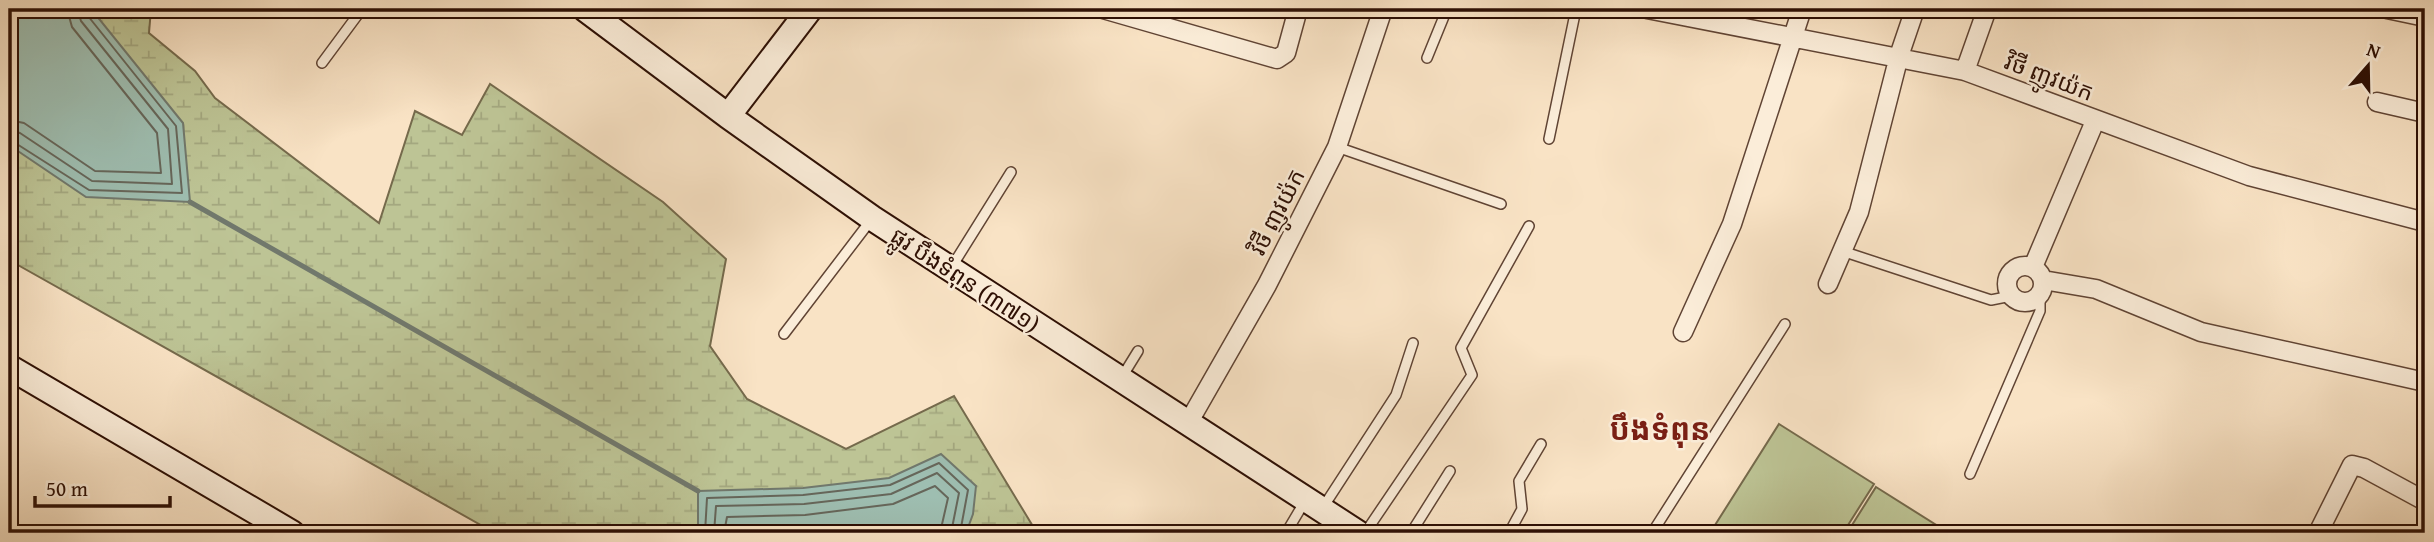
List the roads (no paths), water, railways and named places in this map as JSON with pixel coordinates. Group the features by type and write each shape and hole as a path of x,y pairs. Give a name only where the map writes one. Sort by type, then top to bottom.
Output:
{"main road":[{"path":"728,116 810,9"},
{"name":"ផ្លូវ បឹងទំពុន (៣៧១)","path":"597,13 728,116 872,218 1120,382 1357,533"},
{"path":"9,367 292,533"}],"street":[{"path":"1103,9 1277,59 1286,53 1298,9"},
{"name":"វិថី ញូវយ៉ក","path":"1187,425 1267,285 1337,147 1383,9"},
{"name":"វិថី ញូវយ៉ក","path":"1647,9 1965,71 2249,176 2425,222"},
{"path":"1683,332 1732,223 1755,162 1802,9"},
{"path":"1828,284 1859,212 1899,56 1915,9"},
{"path":"1965,71 1987,9"},
{"path":"2388,9 2425,17"},
{"path":"2377,102 2425,113"},
{"path":"2095,121 2039,281 2025,303 2011,296 2007,284 2011,272 2021,266 2039,281 2096,289 2201,332 2425,382"},
{"path":"2318,533 2352,466 2364,468 2425,500"}],"lane":[{"path":"322,63 362,9"},
{"path":"1427,58 1447,9"},
{"path":"1549,139 1576,9"},
{"path":"1337,147 1501,204"},
{"path":"950,270 1011,172"},
{"path":"784,334 872,218"},
{"path":"1365,533 1472,375 1461,348 1529,226"},
{"path":"1851,254 1991,300 2011,296"},
{"path":"1969,474 2040,311 2039,281"},
{"path":"1653,533 1786,324"},
{"path":"1286,533 1313,505 1396,395 1413,343"},
{"path":"1120,382 1138,351"},
{"path":"1509,533 1522,509 1519,481 1541,444"},
{"path":"1411,533 1450,471"}],"water":[{"path":"9,9 92,10 183,123 190,202 86,197 9,145"},
{"path":"941,454 976,486 973,514 966,533 698,533 698,491 803,488 889,478"}],"waterway":[{"path":"190,202 698,491"}],"district":[{"name":"បឹងទំពុន","path":"1660,430"}]}
